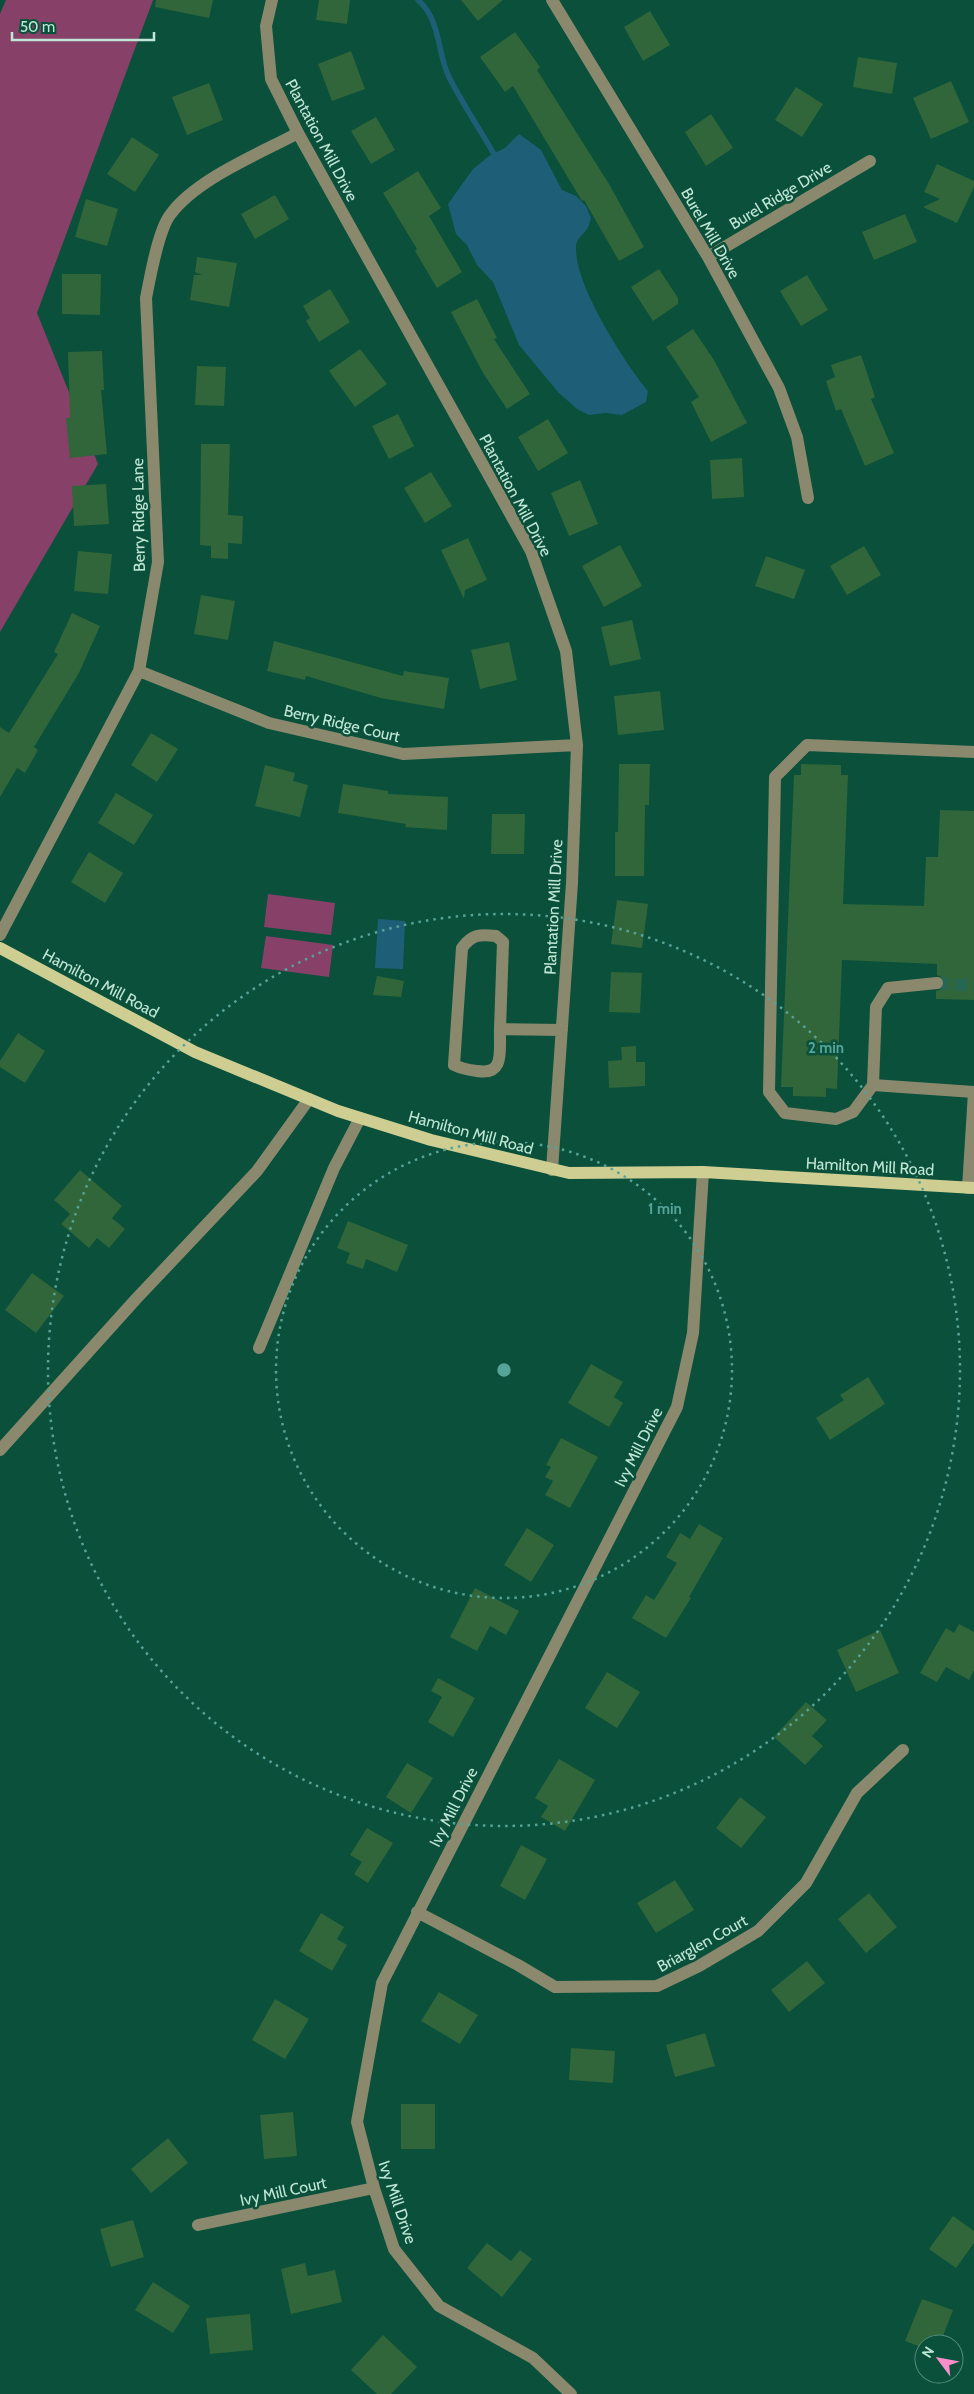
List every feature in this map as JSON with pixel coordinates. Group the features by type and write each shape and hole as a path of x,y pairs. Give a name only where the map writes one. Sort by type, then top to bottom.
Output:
{"main road":[{"name":"Hamilton Mill Road","path":"0,948 195,1052 309,1099 360,1118 431,1140 552,1170 569,1173 703,1172 971,1188"}],"street":[{"name":"Plantation Mill Drive","path":"272,0 266,26 271,79 298,133 531,551 566,651 578,745 572,883 552,1170"},
{"name":"Burel Mill Drive","path":"555,1 708,257 779,388 797,437 808,498"},
{"name":"Berry Ridge Lane","path":"0,935 139,672 158,562 146,298 153,260 169,215 204,183 298,133"},
{"name":"Burel Ridge Drive","path":"708,257 870,161"},
{"name":"Berry Ridge Court","path":"139,672 269,723 403,754 578,745"},
{"path":"937,983 888,988 876,1007 873,1085 853,1112 836,1119 784,1113 769,1092 775,777 807,745 974,752"},
{"path":"478,934 496,936 503,942 500,1029 498,1064 495,1070 486,1073 462,1069 454,1065 462,948 469,938 478,934"},
{"path":"500,1029 562,1030"},
{"path":"873,1085 974,1092 971,1188"},
{"path":"0,1450 136,1298 252,1178 309,1099"},
{"path":"259,1348 334,1168 360,1118"},
{"name":"Ivy Mill Drive","path":"572,2394 533,2358 439,2306 394,2249 374,2188 357,2122 382,1983 677,1407 693,1333 703,1172"},
{"name":"Briarglen Court","path":"417,1912 518,1965 555,1987 657,1986 700,1966 758,1931 806,1883 857,1793 903,1750"},
{"name":"Ivy Mill Court","path":"198,2225 374,2188"}],"shaded area":[{"path":"6,0 153,0 37,313 98,464 0,632 0,14"},
{"path":"268,894 335,903 331,935 264,927"},
{"path":"266,936 333,945 329,977 261,968"}],"water":[{"path":"519,134 541,150 562,190 576,196 586,206 591,218 588,228 578,239 576,245 578,264 583,282 614,343 648,391 646,402 622,415 606,413 589,415 577,409 558,392 519,345 493,282 477,265 467,245 456,234 448,204 473,169 489,156 505,148"},
{"path":"378,919 405,921 403,969 375,968"}],"building":[{"path":"156,0 213,0 209,18 155,7"},
{"path":"319,0 350,0 347,24 316,20"},
{"path":"461,0 503,0 478,21"},
{"path":"650,11 670,45 643,61 624,27"},
{"path":"515,32 540,67 537,70 609,184 644,247 619,261 584,200 582,201 513,86 505,92 480,57"},
{"path":"351,51 365,89 332,101 318,64"},
{"path":"858,57 897,63 892,94 853,87"},
{"path":"951,81 969,122 931,139 913,98"},
{"path":"209,83 223,120 187,135 172,97"},
{"path":"796,87 823,104 802,137 775,120"},
{"path":"711,114 733,148 706,166 685,132"},
{"path":"376,117 395,150 371,164 351,131"},
{"path":"132,137 159,155 135,192 107,174"},
{"path":"937,164 974,181 974,187 957,223 923,207 940,199 924,192"},
{"path":"418,171 441,208 429,216 462,272 437,288 415,251 417,249 383,193"},
{"path":"275,195 289,219 255,239 241,214"},
{"path":"86,199 118,209 107,246 75,237"},
{"path":"905,214 917,242 874,260 862,232"},
{"path":"197,257 237,263 229,307 190,300 194,275 202,275 195,272"},
{"path":"659,269 678,298 678,304 653,321 631,287"},
{"path":"62,274 101,274 100,315 62,314"},
{"path":"807,275 828,310 801,326 780,291"},
{"path":"330,289 350,322 319,342 306,321 310,318 303,306"},
{"path":"477,299 497,338 494,339 530,394 507,409 483,373 451,312"},
{"path":"693,329 714,360 747,423 711,442 691,402 699,397 666,347"},
{"path":"360,349 387,384 355,407 329,371"},
{"path":"102,351 104,390 101,390 107,454 70,458 66,418 70,418 68,352"},
{"path":"861,355 875,397 871,399 894,453 865,466 841,409 836,411 826,381 835,377 831,365"},
{"path":"197,366 226,367 224,406 195,405"},
{"path":"398,414 414,446 389,459 372,426"},
{"path":"548,419 568,453 538,471 518,437"},
{"path":"201,444 230,444 228,515 243,516 242,544 228,543 228,559 211,558 211,546 200,545"},
{"path":"742,458 744,497 712,499 710,460"},
{"path":"431,472 452,506 425,523 404,488"},
{"path":"580,480 598,524 569,536 551,493"},
{"path":"106,484 109,524 74,526 72,486"},
{"path":"468,538 487,580 465,590 464,599 441,550"},
{"path":"620,545 642,586 604,607 582,566"},
{"path":"864,546 881,575 847,595 830,566"},
{"path":"78,551 112,554 108,594 74,591"},
{"path":"766,556 805,570 794,599 755,586"},
{"path":"201,595 235,601 228,640 194,634"},
{"path":"72,613 100,626 79,673 34,747 38,750 25,773 17,768 0,797 0,727 9,733 58,654 54,652"},
{"path":"632,620 641,659 610,666 601,627"},
{"path":"274,641 403,676 404,671 449,678 444,709 381,698 306,676 305,680 267,671"},
{"path":"509,642 517,680 480,689 471,650"},
{"path":"660,691 664,730 618,735 614,696"},
{"path":"151,733 178,749 157,782 131,765"},
{"path":"619,764 650,764 649,805 645,805 644,876 615,876 615,832 618,832"},
{"path":"801,764 841,765 841,775 848,775 843,904 924,906 926,857 938,857 940,810 974,811 974,1000 936,999 936,991 942,989 945,983 943,978 937,975 937,964 842,960 837,1089 826,1088 826,1097 793,1096 793,1087 781,1087 794,775 801,775"},
{"path":"265,765 295,773 293,781 308,785 300,817 255,806"},
{"path":"343,784 388,791 388,794 448,797 447,830 405,827 406,824 338,813"},
{"path":"116,793 153,815 134,845 98,823"},
{"path":"492,814 525,814 524,854 491,854"},
{"path":"89,852 123,873 105,903 71,882"},
{"path":"617,900 648,904 642,948 611,944"},
{"path":"611,972 642,973 640,1013 609,1012"},
{"path":"377,976 404,981 401,997 373,995"},
{"path":"18,1033 45,1051 25,1083 0,1067 0,1061"},
{"path":"636,1046 636,1062 645,1062 645,1086 609,1088 608,1061 622,1060 621,1047"},
{"path":"80,1170 122,1206 112,1218 125,1229 109,1248 97,1238 89,1248 61,1224 70,1214 54,1200"},
{"path":"348,1221 408,1245 397,1272 366,1259 363,1269 346,1263 350,1253 337,1248"},
{"path":"32,1273 64,1296 36,1333 5,1310"},
{"path":"591,1364 623,1382 614,1397 623,1403 609,1427 568,1403"},
{"path":"868,1377 885,1404 830,1440 816,1418 844,1400 840,1395"},
{"path":"561,1438 598,1457 570,1508 545,1495 553,1481 545,1477 551,1467 546,1465"},
{"path":"699,1524 723,1538 689,1597 691,1598 666,1638 632,1618 646,1595 654,1600 677,1563 666,1557 680,1533 690,1539"},
{"path":"527,1528 554,1545 531,1582 504,1565"},
{"path":"475,1588 519,1611 506,1635 490,1626 477,1651 450,1637"},
{"path":"959,1624 974,1632 974,1670 969,1680 946,1667 937,1682 920,1673 946,1628 954,1633"},
{"path":"880,1630 899,1673 856,1692 837,1650"},
{"path":"607,1672 640,1692 617,1728 585,1708"},
{"path":"438,1678 475,1698 453,1737 428,1722 442,1697 431,1691"},
{"path":"806,1702 827,1720 812,1736 823,1746 805,1765 774,1737"},
{"path":"559,1759 595,1780 565,1831 541,1817 548,1806 535,1798"},
{"path":"407,1763 433,1778 411,1813 386,1797"},
{"path":"740,1797 766,1817 741,1848 716,1828"},
{"path":"367,1828 393,1843 368,1883 354,1874 362,1862 350,1855"},
{"path":"521,1845 547,1859 525,1900 500,1886"},
{"path":"675,1880 694,1910 656,1933 637,1903"},
{"path":"869,1893 897,1927 866,1953 838,1919"},
{"path":"321,1913 344,1927 337,1939 347,1945 332,1971 299,1951"},
{"path":"807,1961 825,1983 789,2012 771,1990"},
{"path":"439,1992 478,2015 460,2044 421,2021"},
{"path":"275,1999 309,2019 285,2059 252,2040"},
{"path":"705,2033 715,2066 675,2077 666,2045"},
{"path":"571,2048 615,2051 613,2083 569,2080"},
{"path":"401,2104 435,2104 435,2149 401,2149"},
{"path":"293,2112 297,2156 264,2159 260,2115"},
{"path":"168,2138 188,2163 151,2193 131,2169"},
{"path":"953,2216 974,2231 974,2243 956,2268 929,2249"},
{"path":"133,2220 144,2257 111,2267 100,2229"},
{"path":"487,2243 511,2261 520,2250 532,2259 502,2297 467,2268"},
{"path":"305,2263 308,2276 335,2270 342,2302 291,2314 281,2269"},
{"path":"153,2282 190,2306 173,2333 135,2310"},
{"path":"922,2299 953,2310 944,2334 914,2334 914,2344 905,2341"},
{"path":"250,2314 253,2350 210,2354 206,2318"},
{"path":"383,2335 417,2367 391,2394 377,2394 351,2370"}],"waterway":[{"path":"418,0 431,17 449,77 494,154"}],"tunnel":[{"path":"937,983 974,986"}]}
